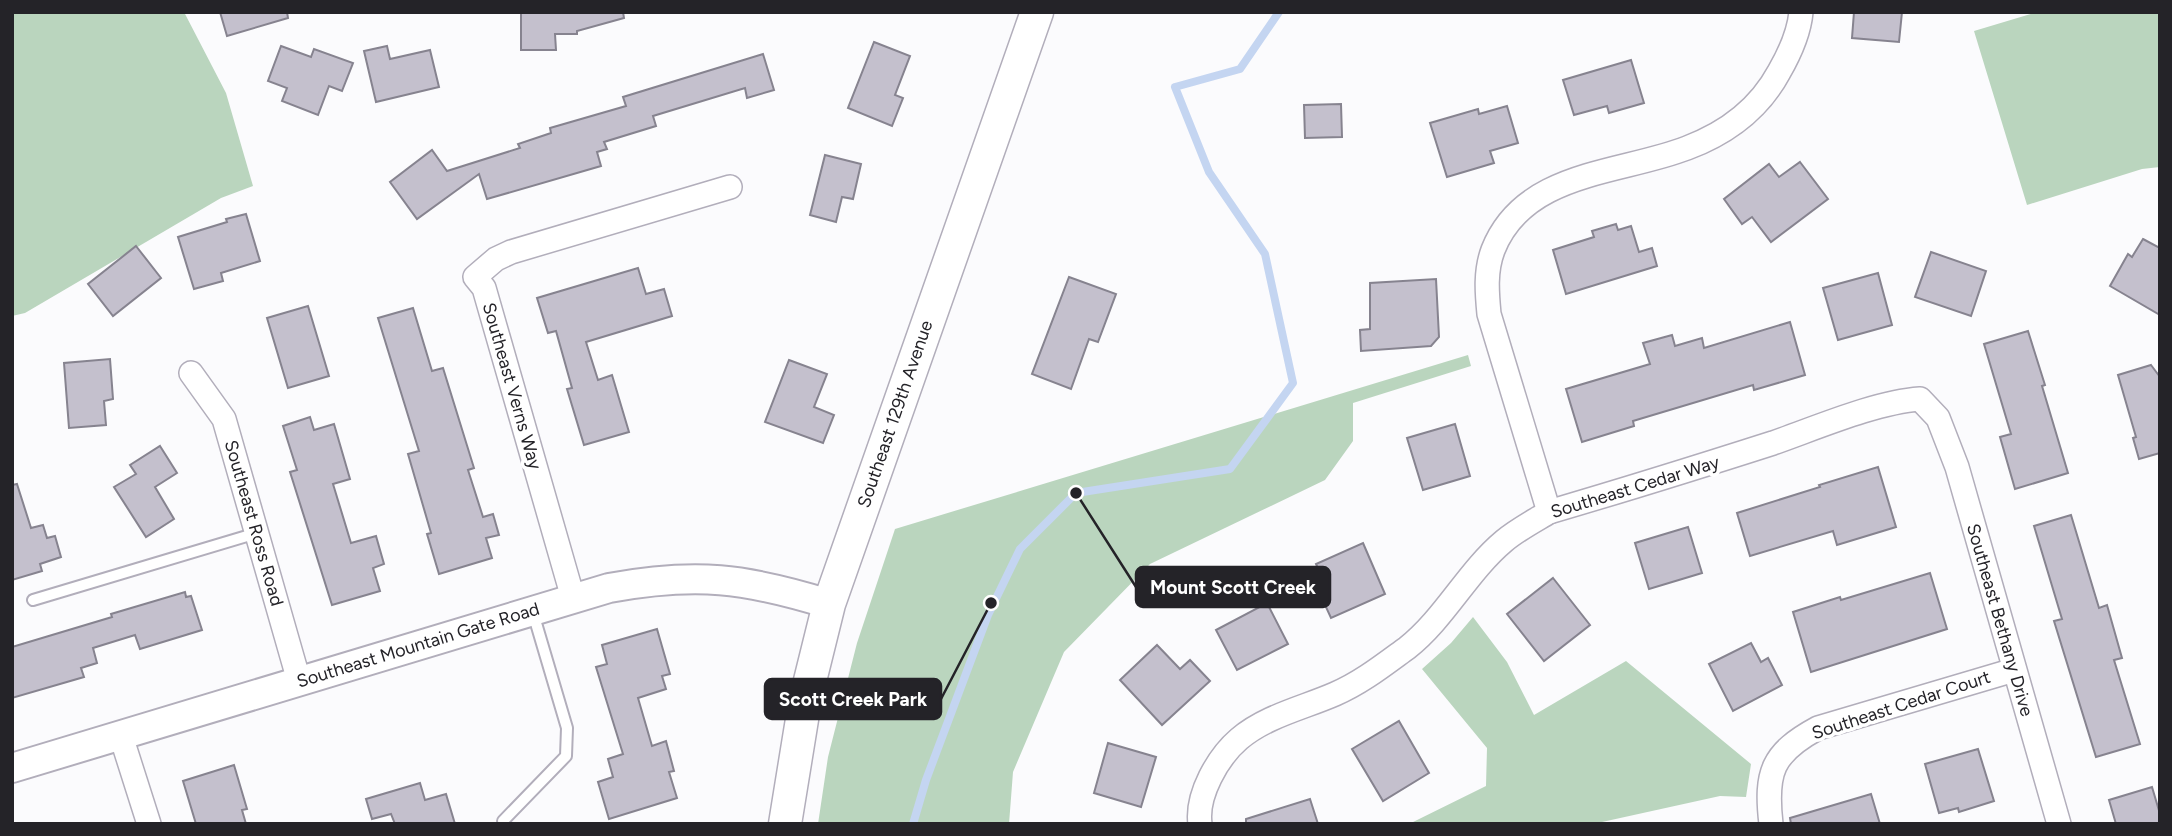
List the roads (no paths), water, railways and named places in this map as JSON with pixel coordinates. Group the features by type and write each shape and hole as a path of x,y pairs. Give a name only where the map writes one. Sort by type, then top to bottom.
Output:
{"main road":[{"name":"Southeast 129th Avenue","path":"785,824 805,701 829,604 1037,12"}],"street":[{"path":"1549,512 1489,314 1487,281 1493,251 1509,221 1533,199 1558,186 1686,149 1722,132 1751,111 1772,86 1792,49 1801,12"},
{"name":"Southeast Verns Way","path":"572,598 484,288 475,277 496,259 511,252 730,187"},
{"name":"Southeast Ross Road","path":"191,373 224,419 299,681"},
{"name":"Southeast Cedar Way","path":"1200,824 1205,789 1218,763 1238,740 1264,722 1338,692 1410,646 1503,541 1549,512 1905,400 1920,399 1938,418"},
{"name":"Southeast Bethany Drive","path":"1938,418 1957,467 2059,824"},
{"name":"Southeast Mountain Gate Road","path":"12,768 609,588 660,580 708,578 756,584 829,604"},
{"name":"Southeast Cedar Court","path":"1771,824 1768,794 1773,774 1782,754 1796,740 1818,728 2014,670"},
{"path":"121,736 149,824"}],"lane":[{"path":"33,600 257,533"},
{"path":"503,821 566,756 567,728 532,610"}],"waterway":[{"path":"913,824 926,780 988,615 1020,549 1076,493 1230,469 1293,383 1265,254 1209,172 1175,87 1240,69 1279,12"}],"place":[{"name":"Mount Scott Creek","path":"1076,493"},
{"name":"Scott Creek Park","path":"991,603"}]}
